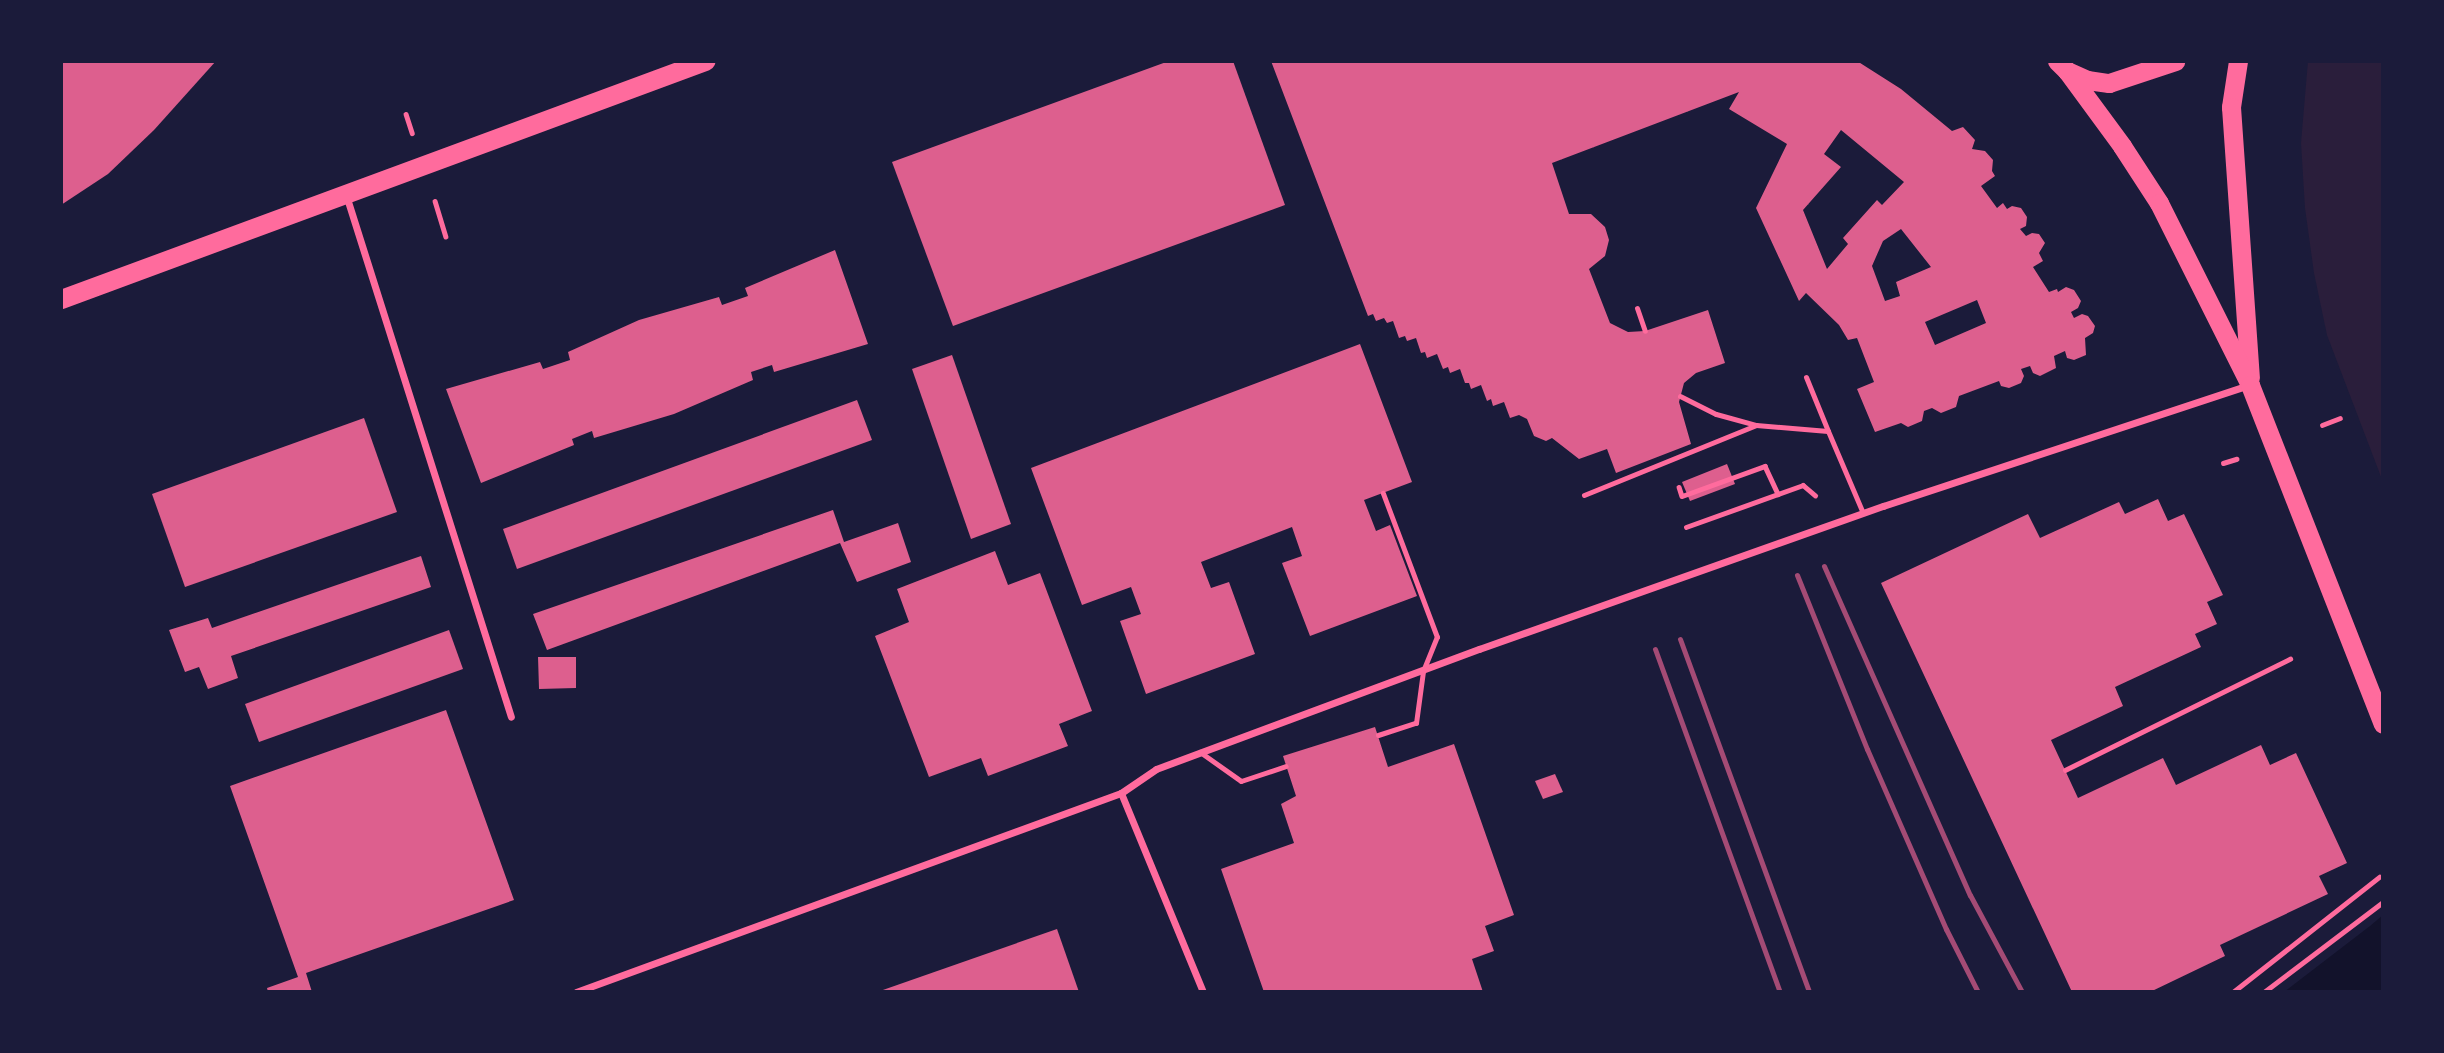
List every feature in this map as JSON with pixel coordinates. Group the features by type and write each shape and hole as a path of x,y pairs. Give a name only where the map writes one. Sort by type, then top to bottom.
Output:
{"highway":[{"path":"61,299 705,61"},
{"path":"2062,66 2087,80 2109,83 2175,61"},
{"path":"2238,61 2231,107 2250,385"},
{"path":"2062,66 2122,146 2159,202 2250,385 2383,724"}],"street":[{"path":"346,194 511,717"},
{"path":"576,992 1121,793 1156,769 1479,649 1863,513 2250,385"},
{"path":"1121,793 1203,992"}],"lane":[{"path":"1637,308 1645,331"},
{"path":"1806,377 1863,513"},
{"path":"1679,396 1716,414 1756,425 1828,430"},
{"path":"1584,495 1756,425"},
{"path":"1378,735 1416,723 1423,671 1437,637 1384,493"},
{"path":"1200,752 1241,781 1286,766"}],"path":[{"path":"406,114 413,134"},
{"path":"435,201 446,236"},
{"path":"2322,425 2340,418"},
{"path":"2223,463 2236,459"},
{"path":"1712,485 1765,466 1778,494"},
{"path":"1686,527 1803,485 1815,495"},
{"path":"2065,771 2290,659"},
{"path":"2233,992 2379,877"},
{"path":"2264,992 2383,902"}],"shaded area":[{"path":"2308,61 2383,61 2383,482 2327,335 2314,273 2305,208 2301,143"},
{"path":"2383,915 2383,992 2284,992 2370,926"}],"building":[{"path":"61,61 216,61 154,130 108,174 61,205"},
{"path":"1169,61 1233,61 1285,205 953,326 892,162"},
{"path":"1271,61 1857,61 1901,89 1952,131 1963,127 1975,140 1972,149 1985,151 1993,160 1992,171 1995,176 1981,186 1997,208 2003,203 2007,209 2012,206 2021,208 2027,217 2026,226 2020,229 2026,236 2039,234 2045,243 2039,253 2043,261 2033,267 2049,292 2057,289 2058,292 2066,287 2074,290 2081,301 2078,308 2071,312 2074,318 2082,314 2088,316 2095,326 2093,333 2085,338 2086,355 2074,360 2067,358 2065,351 2054,356 2056,368 2040,376 2033,373 2030,366 2021,369 2024,376 2021,383 2009,388 2001,386 1999,381 1959,396 1956,407 1941,413 1932,408 1924,411 1922,421 1908,427 1901,423 1875,432 1857,389 1874,382 1857,338 1848,340 1839,325 1806,293 1799,301 1756,208 1787,144 1729,109 1739,92 1552,163 1569,214 1591,214 1605,227 1609,240 1605,256 1589,269 1610,323 1628,332 1645,331 1708,310 1725,363 1696,373 1684,383 1679,402 1691,444 1616,473 1607,449 1579,459 1552,438 1546,441 1534,436 1527,419 1519,415 1510,418 1504,402 1493,406 1491,399 1487,401 1481,385 1471,389 1469,383 1465,383 1460,369 1450,373 1448,367 1443,369 1437,354 1427,358 1425,352 1421,353 1416,338 1407,341 1405,336 1399,338 1393,321 1387,323 1384,318 1376,321 1373,314 1368,316","holes":["1841,130 1904,182 1882,205 1877,200 1843,238 1848,244 1827,269 1803,210 1841,167 1824,154","1901,229 1931,267 1896,282 1900,296 1885,301 1872,266 1883,241","1977,300 1986,323 1935,345 1925,322"]},
{"path":"835,250 868,344 774,372 772,365 751,372 753,380 674,414 594,438 592,431 572,439 574,445 481,483 446,389 540,362 543,369 570,360 568,352 639,320 719,297 722,305 748,296 745,288"},
{"path":"1360,344 1412,482 1364,500 1376,531 1390,525 1417,596 1310,636 1282,563 1302,556 1292,527 1201,562 1211,588 1229,582 1255,654 1146,694 1120,621 1141,614 1131,587 1082,605 1031,468"},
{"path":"952,355 1011,524 971,539 912,369"},
{"path":"857,400 872,440 517,569 503,529"},
{"path":"364,418 397,512 185,587 152,494"},
{"path":"1727,464 1735,484 1690,501 1682,482"},
{"path":"2158,499 2168,521 2184,514 2223,595 2207,602 2217,624 2195,634 2201,647 2115,687 2123,706 2051,740 2078,798 2163,758 2176,785 2261,745 2270,765 2296,753 2347,863 2319,876 2328,894 2220,945 2225,956 2150,992 2072,992 1881,583 2028,514 2040,538 2119,502 2125,514"},
{"path":"833,510 844,542 898,523 911,562 857,582 840,543 547,650 533,614"},
{"path":"995,551 1008,585 1040,573 1092,711 1059,724 1068,746 988,776 981,758 929,777 875,636 909,622 897,589"},
{"path":"421,556 431,587 231,656 238,678 208,689 199,667 185,672 169,630 208,618 212,628"},
{"path":"449,630 463,669 259,742 245,704"},
{"path":"538,657 576,657 576,688 539,689"},
{"path":"446,710 514,900 306,973 312,992 268,992 267,988 298,977 230,786"},
{"path":"1375,727 1388,767 1454,744 1514,915 1485,926 1494,951 1472,959 1483,992 1264,992 1221,869 1294,843 1281,804 1296,796 1283,756"},
{"path":"1555,774 1563,792 1543,799 1535,781"},
{"path":"1057,929 1079,992 880,992 880,991"}],"railway":[{"path":"1824,566 1970,895 2022,992"},
{"path":"1797,575 1867,749 1946,929 1978,992"},
{"path":"1680,639 1809,992"},
{"path":"1655,649 1780,992"}]}
